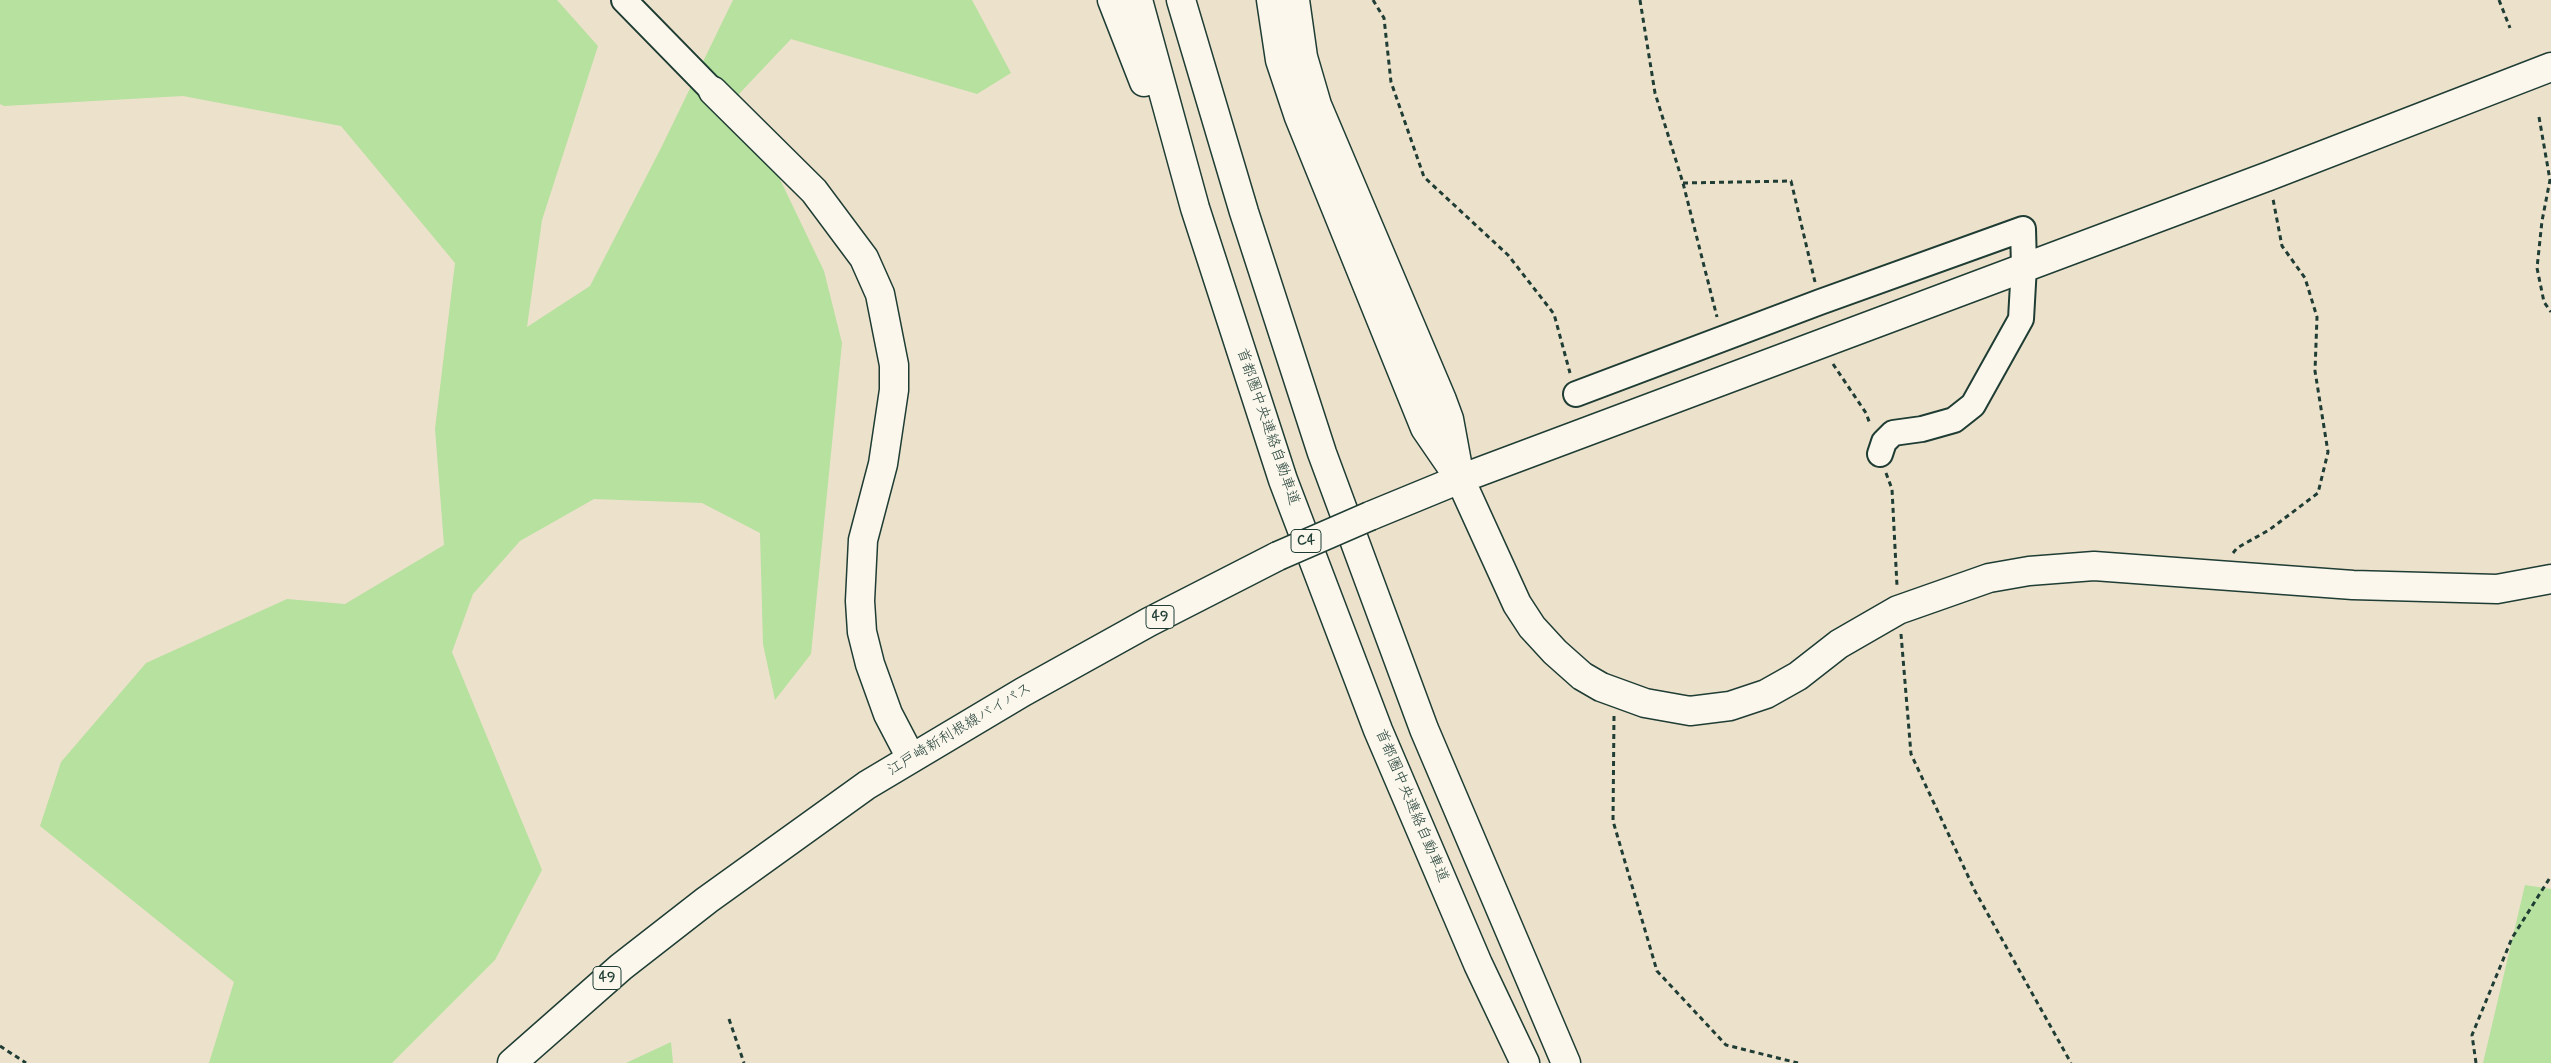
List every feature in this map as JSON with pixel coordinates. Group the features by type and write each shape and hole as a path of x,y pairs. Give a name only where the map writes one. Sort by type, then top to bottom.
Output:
{"main road":[{"path":"1112,0 1195,208"},
{"name":"首都圏中央連絡自動車道","path":"1138,0 1195,208 1283,480 1378,730 1478,964 1525,1063"},
{"path":"1181,0 1244,212 1322,453 1424,729 1566,1063"},
{"path":"1284,11 1303,57 1317,105 1391,276 1449,418 1460,479 1517,604 1532,627 1567,664 1582,676 1615,693 1645,704 1690,712 1730,706 1766,694 1798,676 1839,644 1898,610 1989,578 2029,571 2094,566 2353,585 2497,589 2551,579"},
{"name":"江戸崎新利根線バイパス","path":"512,1063 621,967 707,900 822,816 911,758 1023,692 1149,622 1278,556 1460,479 2024,266 2269,176 2551,66"},
{"path":"713,91 814,191 864,258 880,294 894,365 894,390 884,464 863,540 860,601 862,632 870,664 888,714 911,758"}],"street":[{"path":"624,0 713,91"},
{"path":"1576,394 1820,302 2023,229 2024,266 2021,319 1973,405 1954,420 1922,429 1893,433 1884,442 1880,454"}],"path":[{"path":"1373,0 1384,18 1391,82 1424,177 1508,255 1554,314 1576,394"},
{"path":"1640,0 1655,93 1683,183 1721,339"},
{"path":"2499,0 2510,28"},
{"path":"2539,118 2550,180 2542,221 2537,268 2544,302 2551,312"},
{"path":"2220,575 2226,562 2237,548 2269,530 2318,493 2328,452 2315,371 2317,317 2305,278 2282,246 2269,176"},
{"path":"1683,183 1791,181 1820,302"},
{"path":"1827,341 1834,367 1866,413 1892,489 1898,610 1911,754 1975,891 2071,1063"},
{"path":"1615,693 1613,821 1657,971 1726,1046 1798,1063"},
{"path":"2476,1063 2472,1035 2512,938 2551,876"},
{"path":"728,1019 744,1063"},
{"path":"0,1046 26,1063"}],"green space":[{"path":"0,0 557,0 598,46 542,220 527,327 590,286 661,148 733,0 972,0 1011,73 977,94 791,39 739,94 824,271 842,343 811,654 775,700 763,644 760,533 702,503 594,499 520,541 473,594 452,652 542,870 495,960 392,1063 209,1063 234,982 40,826 61,762 146,663 287,599 345,604 444,545 435,429 455,263 341,126 183,96 4,106 0,104"},
{"path":"2525,885 2551,889 2551,1063 2483,1063"},
{"path":"671,1042 673,1063 626,1063"}]}
